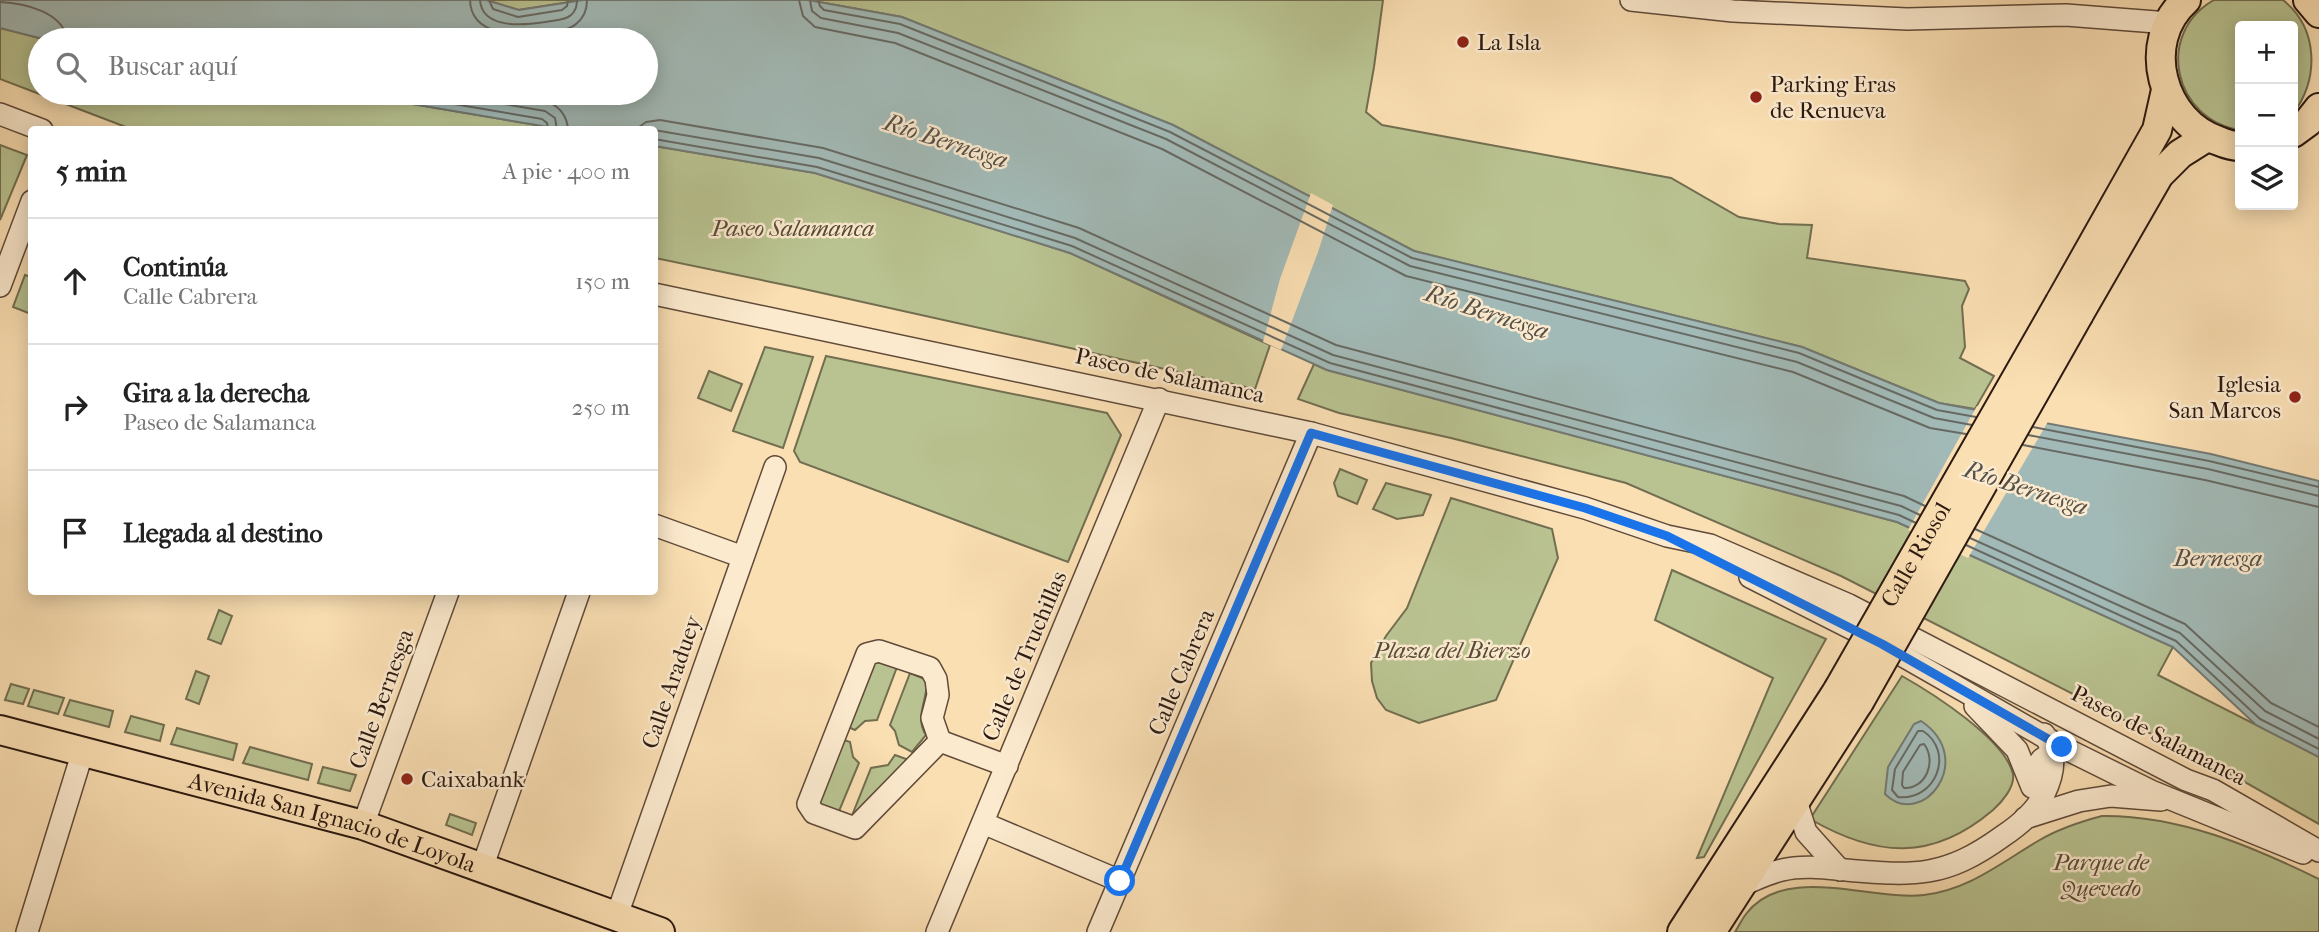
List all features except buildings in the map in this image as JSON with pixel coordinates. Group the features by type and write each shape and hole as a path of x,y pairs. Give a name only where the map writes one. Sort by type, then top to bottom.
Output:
{"main road":[{"path":"2186,0 2169,23 2162,45 2161,68 2166,90 2176,110 2190,126 2207,137 2235,145"},
{"name":"Calle Riosol","path":"1711,932 1796,801 1849,696 2069,308 2157,130 2166,90"},
{"path":"2298,129 2319,108"},
{"name":"Calle Riosol","path":"2069,308 2159,176 2180,154 2207,137"},
{"name":"Calle Riosol","path":"1682,932 1849,696"},
{"name":"Avenida San Ignacio de Loyola","path":"0,730 363,825 660,932"}],"street":[{"path":"1631,0 1733,11 1882,18 2066,15 2169,23"},
{"path":"0,114 32,126"},
{"path":"0,286 28,212"},
{"name":"Paseo de Salamanca","path":"658,294 1311,433 1585,508 1667,536 1710,545 1849,605 2186,780 2213,790 2319,851"},
{"name":"Calle de Truchillas","path":"937,932 1159,399"},
{"name":"Calle Cabrera","path":"1098,932 1311,433"},
{"name":"Calle Araduey","path":"617,915 775,467"},
{"path":"658,526 743,557"},
{"name":"Paseo de Salamanca","path":"1667,536 1882,644 2053,745 2176,801 2319,860"},
{"name":"Calle Bernesga","path":"363,825 447,595"},
{"path":"482,868 578,595"},
{"path":"879,651 930,668 936,679 938,695 932,718 940,741 855,828 814,813 808,804 867,654 879,651"},
{"name":"Paseo de Salamanca","path":"1973,669 1985,691 2035,722 2053,745"},
{"path":"1946,681 1987,716 2017,750 2032,786 2028,815"},
{"path":"940,741 1007,766"},
{"path":"2029,777 2053,745 2074,743 2087,744 2152,776 2186,780"},
{"path":"1742,885 1781,870 1808,867 1913,874 1948,867 1976,856 2028,815 2041,800 2054,762 2053,745"},
{"path":"27,932 72,749"},
{"path":"2028,815 2110,796 2176,801"},
{"path":"1796,801 1806,832 1840,870"},
{"path":"983,823 1120,881"}],"green space":[{"path":"486,0 583,0 518,10"},
{"path":"808,0 1383,0 1366,112 1382,125 1671,178 1739,217 1779,224 1812,225 1807,258 1965,281 1969,289 1962,306 1965,347 1960,358 1994,376 1975,409 1939,403 1802,347 1414,251 1173,125 902,17"},
{"path":"2214,0 2283,0 2295,12 2309,40 2311,70 2298,106 2298,21 2235,21 2235,128 2217,123 2200,110 2187,93 2180,74 2178,53 2183,33 2195,15"},
{"path":"0,28 28,35 28,90 0,79"},
{"path":"68,105 418,105 542,126 123,126"},
{"path":"0,145 27,155 0,220"},
{"name":"Paseo Salamanca","path":"658,147 815,173 1070,253 1270,345 1255,389 658,259"},
{"path":"25,275 28,276 28,313 13,307"},
{"path":"765,347 813,357 783,448 733,431"},
{"path":"826,356 1107,413 1121,435 1068,562 800,462 794,451"},
{"path":"1314,364 1327,370 1897,522 2173,647 2158,675 2319,757 2319,824 2234,776 1841,576 1626,483 1451,438 1339,413 1298,399"},
{"path":"709,371 742,384 731,411 698,398"},
{"path":"1340,469 1367,480 1357,504 1338,496 1334,483"},
{"path":"1386,483 1431,495 1423,515 1397,519 1373,509"},
{"name":"Plaza del Bierzo","path":"1451,498 1552,529 1558,558 1496,700 1419,723 1386,710 1377,698 1371,663 1386,636 1407,608"},
{"path":"1672,570 1826,639 1704,857 1697,858 1773,678 1655,620"},
{"path":"219,610 232,616 221,644 208,639"},
{"path":"873,660 897,667 877,720 865,721 855,730 846,726"},
{"path":"196,671 209,676 199,704 186,699"},
{"path":"910,673 927,680 921,715 926,735 912,752 899,745 890,725"},
{"path":"1902,676 1948,705 1982,732 2007,760 2013,779 2010,789 1993,810 1948,839 1926,846 1881,847 1834,832 1810,819"},
{"path":"11,684 29,689 23,704 5,700"},
{"path":"34,690 64,698 58,714 28,706"},
{"path":"70,700 113,711 109,727 64,715"},
{"path":"131,716 164,725 160,741 125,732"},
{"path":"177,728 237,744 233,760 171,744"},
{"path":"841,739 850,742 853,757 859,763 837,816 816,803"},
{"path":"250,747 312,764 308,780 243,763"},
{"path":"895,755 906,759 906,765 851,818 871,768 888,765"},
{"path":"323,767 356,775 350,791 318,783"},
{"path":"450,814 476,823 472,835 446,825"},
{"name":"Parque de Quevedo","path":"2102,816 2131,817 2187,827 2241,844 2319,879 2319,932 1735,932 1746,914 1763,899 1783,890 1829,888 1902,895 1940,892 1970,882 2053,833"}],"water":[{"name":"Bernesga","path":"0,0 486,0 519,10 583,0 808,0 902,17 1173,125 1414,251 1802,347 1939,403 2211,454 2319,481 2319,757 2256,725 2173,647 1897,522 1327,370 1070,253 815,173 658,147 658,126 542,126 418,105 658,105 658,28 28,28 28,35 0,28"},
{"path":"1921,721 1937,737 1945,754 1944,771 1938,786 1928,797 1914,804 1900,803 1885,794 1888,767 1914,724"}],"pier":[{"path":"1311,193 1333,205 1281,350 1263,342 1280,279"},
{"path":"1977,406 2049,420 1968,558 1908,530"}],"place":[{"name":"La Isla","path":"1463,42"},
{"name":"Parking Eras de Renueva","path":"1756,97"},
{"name":"Iglesia San Marcos","path":"2295,397"},
{"name":"Caixabank","path":"407,779"}],"route":[{"path":"1120,881 1311,433 1585,508 1667,536 1882,644 2062,747"}],"water label":[{"name":"Río Bernesga","path":"946,141"},
{"name":"Río Bernesga","path":"1487,312"},
{"name":"Río Bernesga","path":"2026,488"}]}
